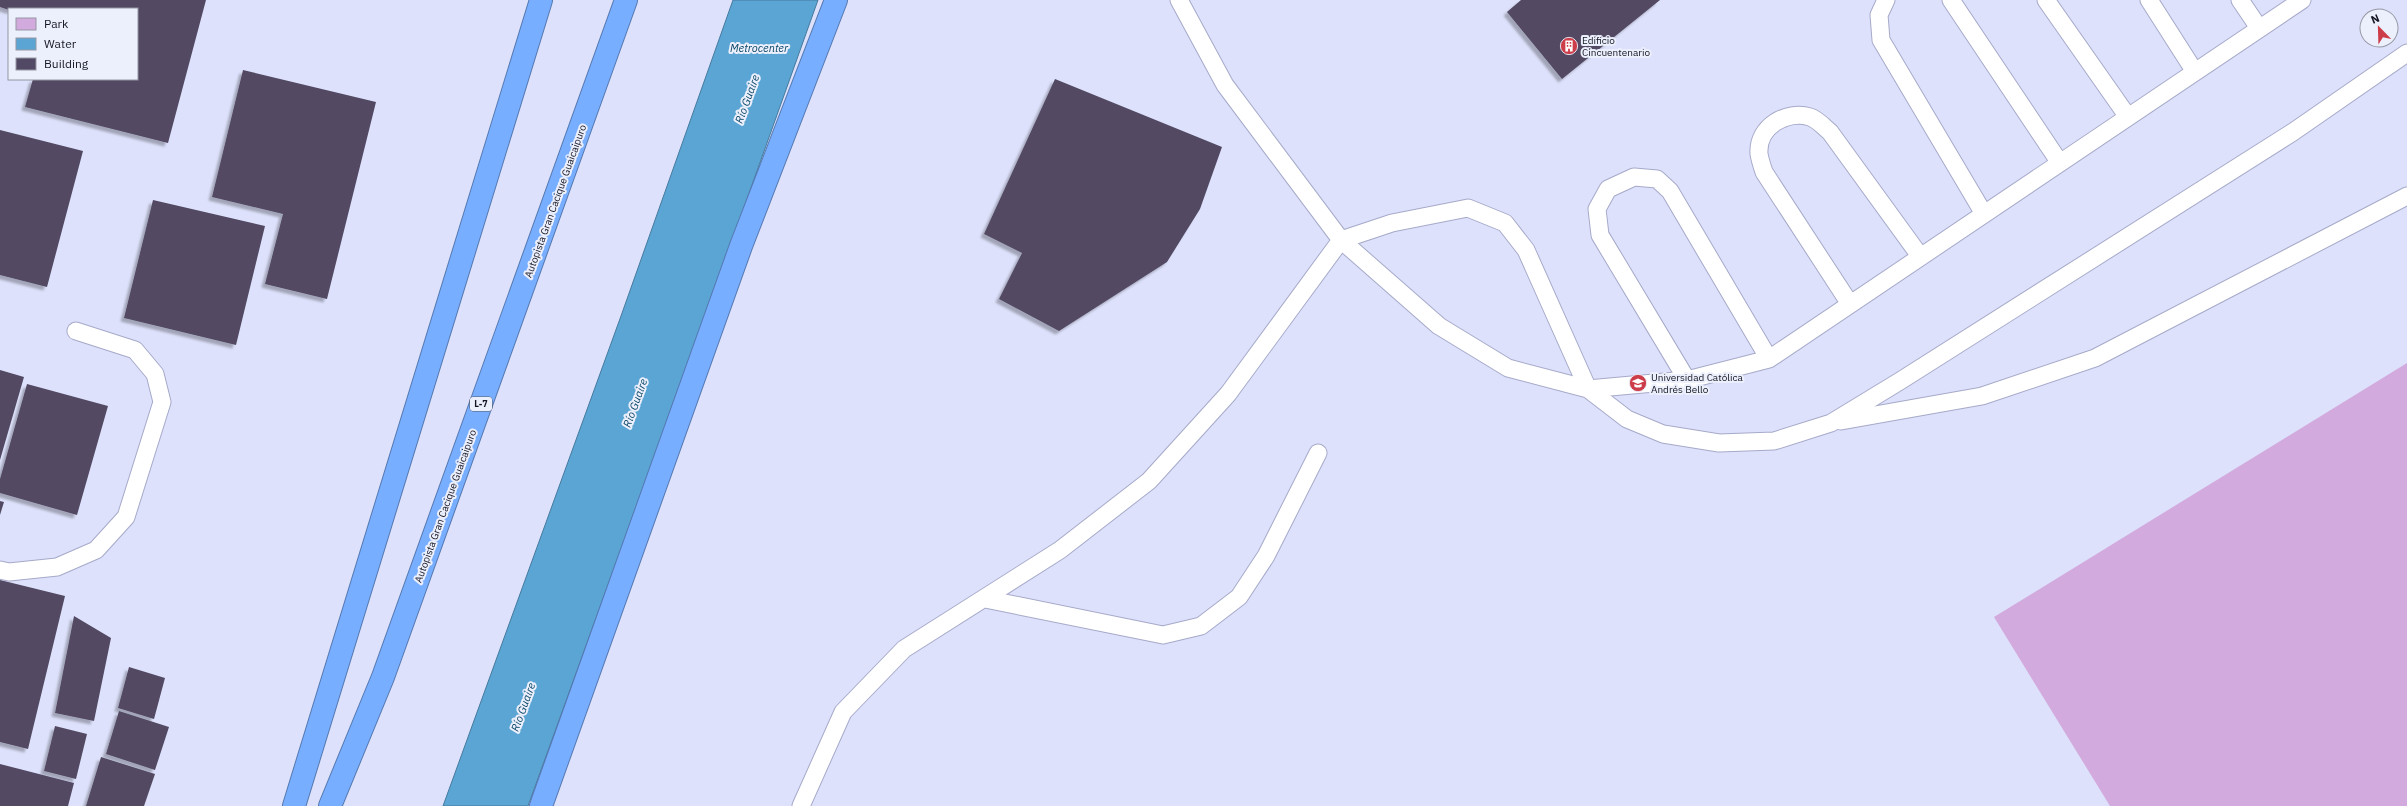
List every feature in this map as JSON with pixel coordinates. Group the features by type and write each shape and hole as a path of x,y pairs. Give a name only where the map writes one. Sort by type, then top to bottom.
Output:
{"highway":[{"path":"294,806 541,0"},
{"name":"Autopista Gran Cacique Guaicaipuro","path":"330,806 383,677 626,0"},
{"path":"541,806 741,246 836,0"}],"lane":[{"path":"1180,0 1225,85 1341,240 1439,326 1508,368 1588,389 1687,380 1769,359 2302,0"},
{"path":"1886,0 1879,15 1881,40 1984,214"},
{"path":"1951,0 2060,163"},
{"path":"2046,0 2128,117"},
{"path":"2149,0 2195,72"},
{"path":"2240,0 2259,28"},
{"path":"1831,423 1900,381 2293,132 2407,53"},
{"path":"1850,304 1764,172 1759,153 1764,134 1775,121 1793,115 1812,117 1830,132 1920,256"},
{"path":"1687,380 1600,234 1596,209 1608,189 1634,177 1657,179 1670,191 1769,359"},
{"path":"801,806 843,712 904,649 1060,550 1149,481 1228,394 1341,240 1392,223 1468,208 1505,223 1526,250 1588,389 1627,419 1663,434 1719,444 1774,441 1831,423 1982,396 2095,358 2407,196"},
{"path":"0,570 9,572 57,567 96,550 126,517 162,402 155,374 134,350 76,331"},
{"path":"984,599 1163,635 1201,626 1238,597 1266,556 1318,453"}],"green space":[{"path":"2407,363 2407,806 2110,806 1994,617"}],"water":[{"name":"Metrocenter","path":"733,0 818,0 528,806 443,806 621,316"}],"building":[{"path":"0,0 206,0 168,143 25,107 33,80 138,80 138,8 8,8 8,10 0,7"},
{"name":"Edificio Cincuentenario","path":"1521,0 1660,0 1562,79 1507,12"},
{"path":"243,70 376,102 327,299 265,284 283,214 212,197"},
{"path":"1055,79 1222,147 1200,209 1167,262 1059,331 999,299 1022,253 984,234"},
{"path":"0,130 83,151 47,287 0,275"},
{"path":"153,200 265,226 236,345 124,318"},
{"path":"0,370 24,377 0,460"},
{"path":"27,384 108,406 77,515 0,493 0,479"},
{"path":"0,501 4,502 0,515"},
{"path":"0,580 65,596 28,749 0,742"},
{"path":"74,616 111,638 94,721 55,713"},
{"path":"129,667 165,678 154,719 118,708"},
{"path":"119,711 169,727 155,770 106,754"},
{"path":"55,726 87,734 76,779 44,771"},
{"path":"101,757 155,774 144,806 86,806"},
{"path":"0,764 74,783 68,806 0,806"}],"place":[{"name":"Edificio Cincuentenario","path":"1569,46"},
{"name":"Universidad Católica Andrés Bello","path":"1638,383"}],"water label":[{"name":"Río Guaire","path":"747,99"},
{"name":"Río Guaire","path":"635,403"},
{"name":"Río Guaire","path":"523,707"}]}
